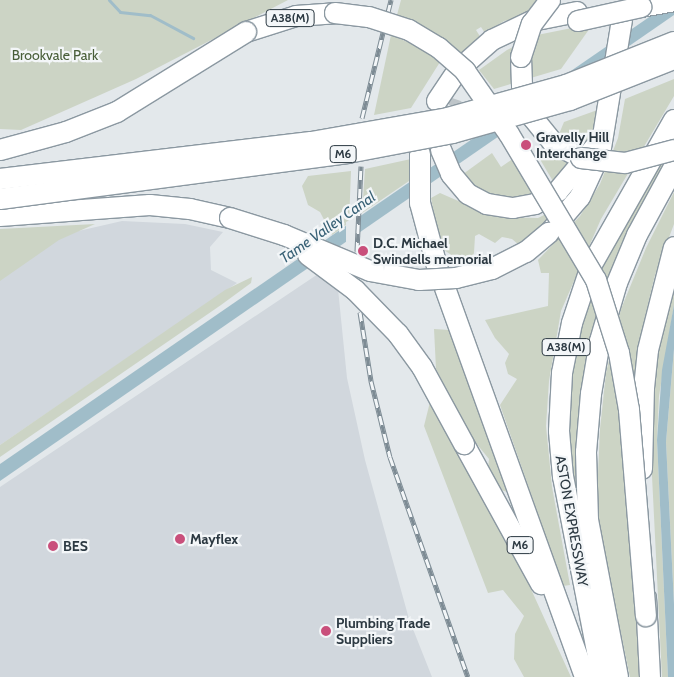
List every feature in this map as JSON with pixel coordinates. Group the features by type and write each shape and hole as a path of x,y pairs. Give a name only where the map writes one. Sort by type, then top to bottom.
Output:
{"highway":[{"path":"0,150 74,129 117,112 246,32 314,0"},
{"path":"550,0 529,30 520,67 524,99 542,131 566,152 600,163 636,162 666,149"},
{"path":"448,94 478,66 504,46 546,28 577,16 674,2"},
{"name":"A38(M)","path":"246,32 280,20 316,14 377,19 409,30 439,48 465,71 482,91 581,252 608,311 629,410 650,677"},
{"name":"M6","path":"0,216 150,205 230,218 284,235 370,271 426,280 456,278 492,269 526,252 548,233 586,187 596,166 606,131 621,23"},
{"name":"M6","path":"0,179 320,141 448,118 566,85 674,42"},
{"name":"M6","path":"0,199 348,153 453,133 570,100 674,59"},
{"name":"A38(M)","path":"666,149 674,114"},
{"name":"ASTON EXPRESSWAY","path":"602,677 562,477 559,431 562,373 572,323 591,266 666,149 674,120"},
{"name":"M6","path":"441,150 451,174 465,191 483,203 508,208 535,204 558,191 606,131"},
{"name":"M6","path":"420,154 420,203 442,279 585,677"},
{"name":"ASTON EXPRESSWAY","path":"618,677 588,520 586,457 591,394 600,341 617,283 637,235 674,166"},
{"name":"M6","path":"230,218 305,253 370,304 414,356 464,444 574,648"},
{"name":"A38(M)","path":"646,616 644,388 658,302 674,248"}],"shaded area":[{"path":"122,221 185,224 223,232 210,247 211,270 237,283 0,445 0,249"},
{"path":"321,272 338,289 347,378 365,460 409,619 432,677 0,677 0,487"}],"green space":[{"name":"Brookvale Park","path":"0,0 288,0 136,79 21,130 0,129"},
{"path":"401,0 542,0 531,14 504,21 485,33 481,27 476,30 481,38 462,54 397,15"},
{"path":"587,25 590,28 561,69 494,89 479,70 507,50 537,35"},
{"path":"391,35 417,46 440,62 411,108 374,115"},
{"path":"674,79 674,96 601,219 561,311 549,381 546,426 552,487 570,585 563,586 500,405 517,379 508,374 505,363 509,354 495,338 485,320 548,306 549,273 541,273 538,260 580,216 600,184 618,138 625,99"},
{"path":"603,108 585,151 559,134 564,122"},
{"path":"674,134 674,153 600,317 586,566 567,458 568,388 590,285"},
{"path":"549,144 576,164 557,188 538,156"},
{"path":"492,153 501,167 514,158 539,197 499,202 459,177"},
{"path":"411,159 409,181 362,213 365,169"},
{"path":"351,171 349,223 332,235 320,212 308,205 302,186 308,176"},
{"path":"674,192 674,224 655,275 644,321 626,436 642,677 630,677 600,533 597,497 600,429 606,373 621,309 646,248"},
{"path":"440,193 495,217 538,218 548,213 552,220 519,245 512,239 502,237 495,243 479,234 475,236 474,253 469,264 465,264 444,250 439,239 431,198"},
{"path":"95,224 59,240 0,281 0,229"},
{"path":"252,277 251,283 221,305 0,457 0,445 225,290"},
{"path":"674,284 674,305 659,396 657,440 668,677 662,677 651,456 656,361"},
{"path":"434,329 450,330 507,492 499,489 488,468 489,459 471,437 436,369"},
{"path":"674,349 674,604 666,442"},
{"path":"430,402 525,576 571,677 524,677 514,659 515,634 524,616 503,590 488,593 424,426"}],"water":[{"path":"674,0 674,15 0,481 0,464"},
{"path":"674,305 674,349 666,442 674,604 674,677 668,677 657,440 662,370"}],"pier":[{"path":"360,214 360,235 346,245 346,222"}],"waterway":[{"path":"109,0 120,12 150,15 193,38"}],"tunnel":[{"path":"440,133 452,98"}],"railway":[{"path":"362,118 391,0"},
{"path":"357,251 361,166"},
{"path":"360,312 371,381 390,457 468,677"}],"place":[{"name":"Gravelly Hill Interchange","path":"526,145"},
{"name":"D.C. Michael Swindells memorial","path":"363,251"},
{"name":"Mayflex","path":"180,539"},
{"name":"BES","path":"53,546"},
{"name":"Plumbing Trade Suppliers","path":"326,631"}],"water label":[{"name":"Tame Valley Canal","path":"328,228"}]}
